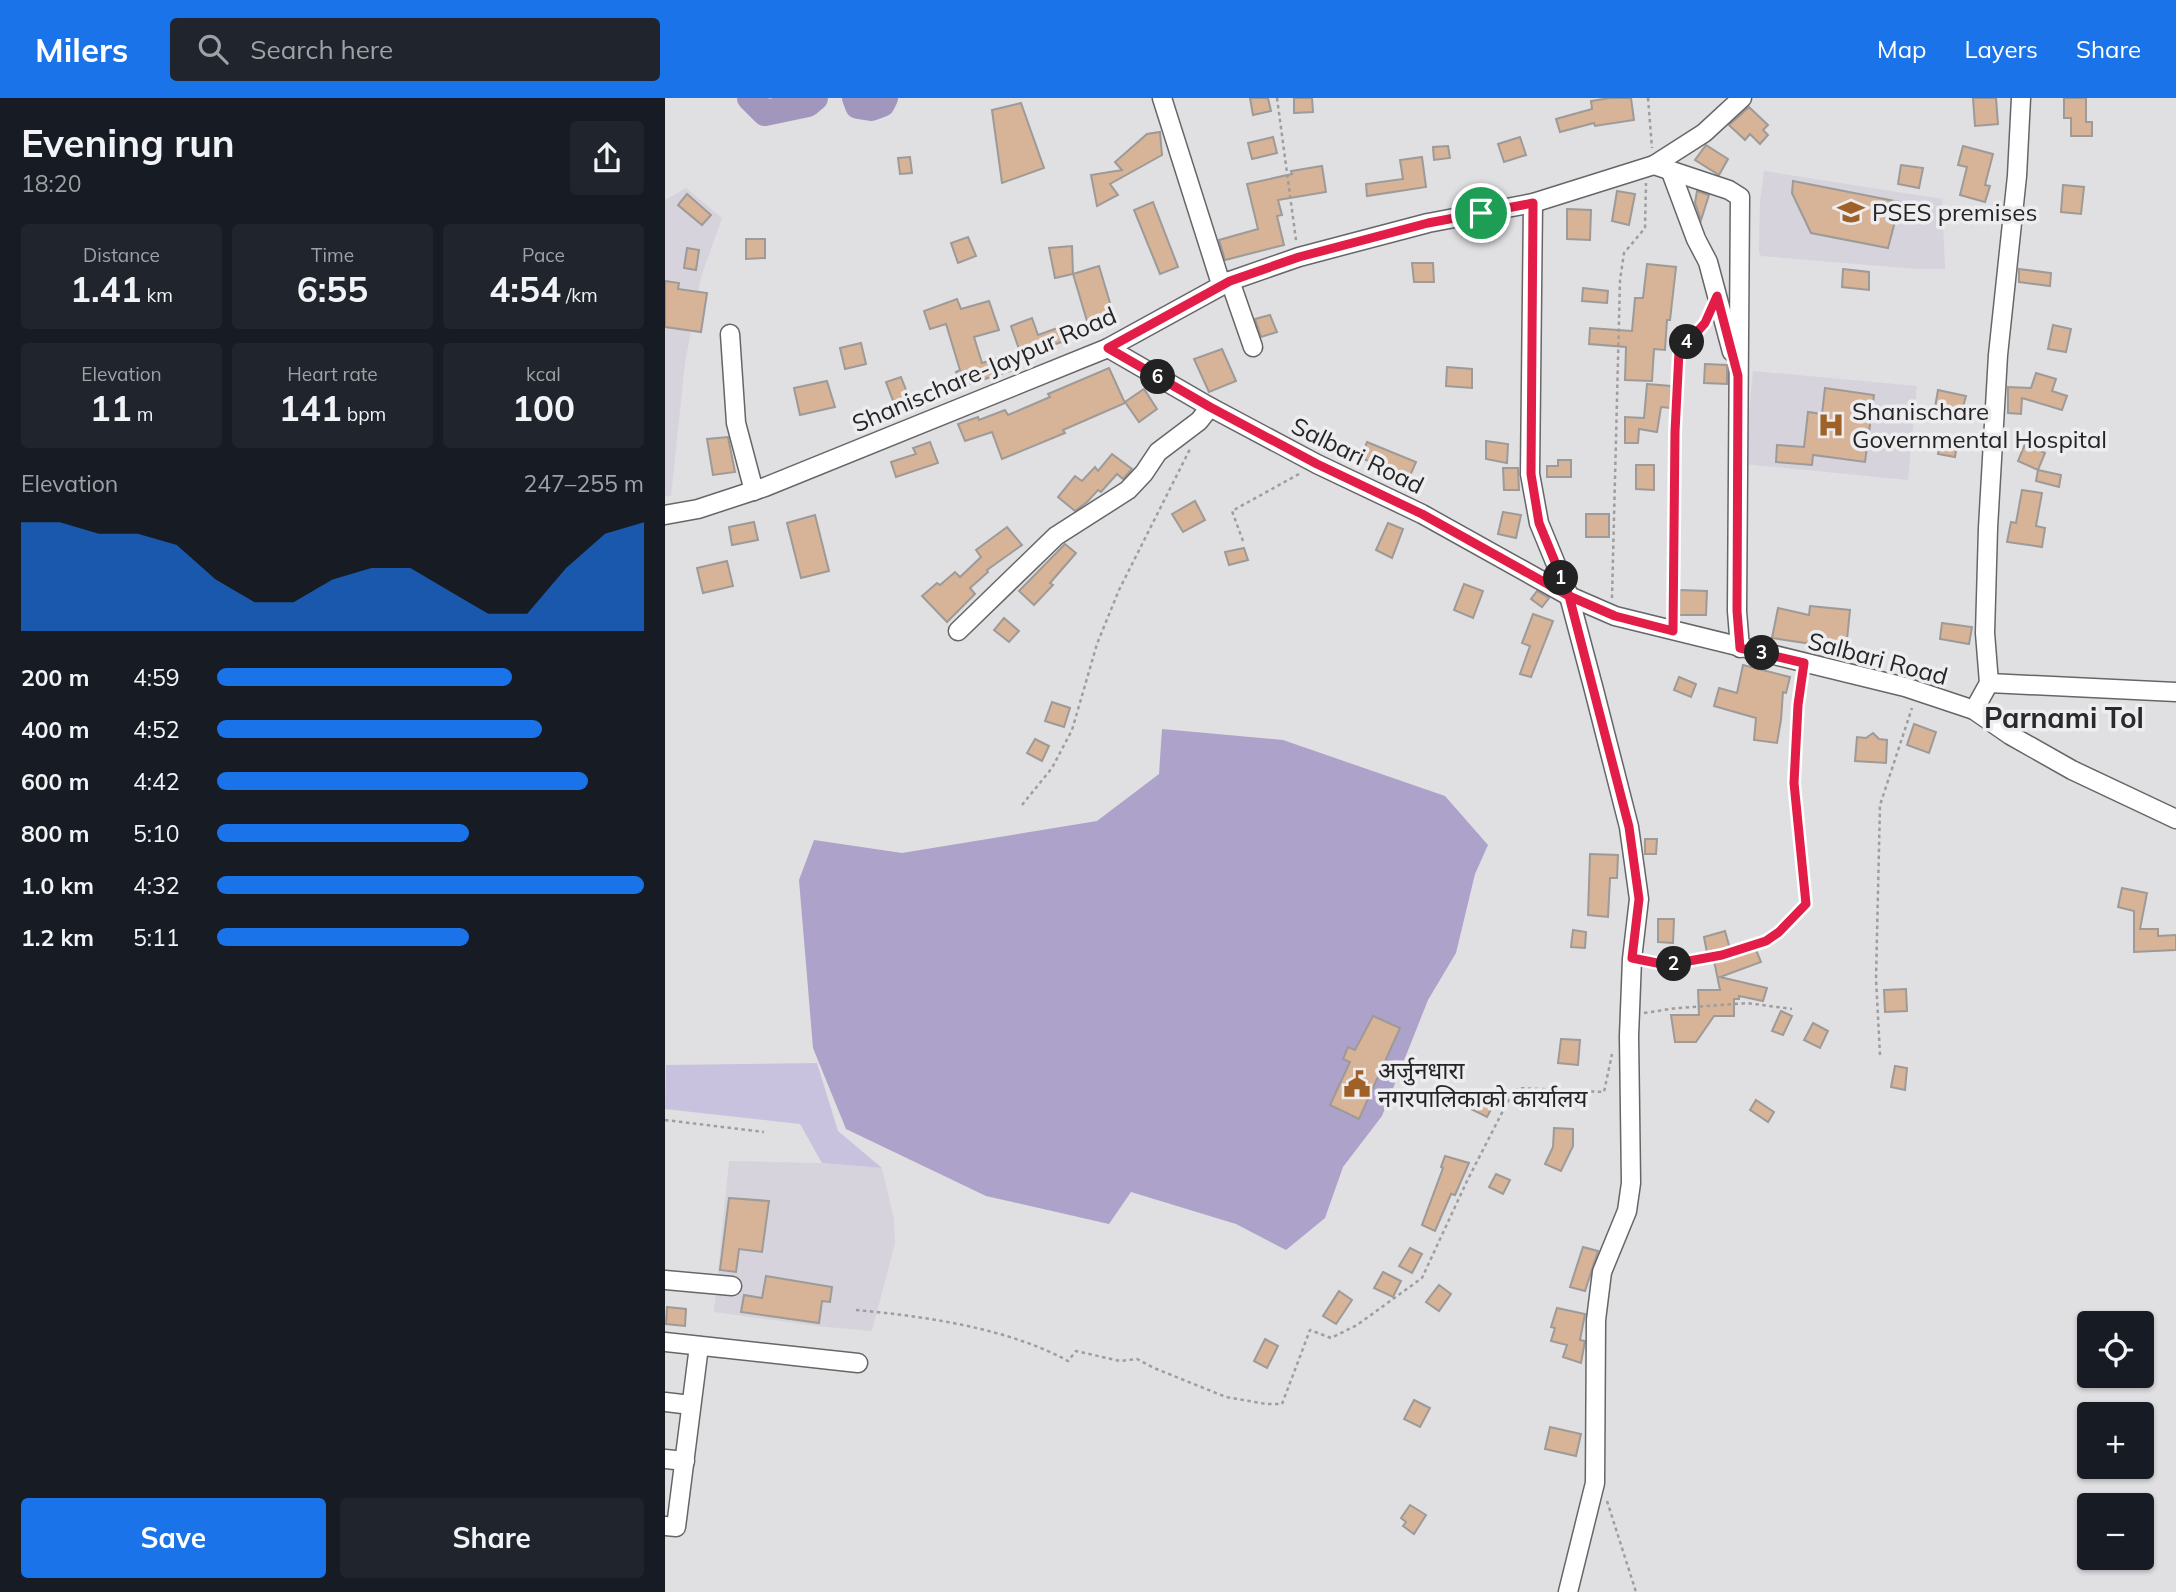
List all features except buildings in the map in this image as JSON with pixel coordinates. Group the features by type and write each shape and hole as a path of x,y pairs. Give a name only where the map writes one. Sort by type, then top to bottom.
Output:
{"street":[{"path":"1162,98 1225,282 1253,347"},
{"name":"Shanischare-Jaypur Road","path":"665,514 698,509 754,491 1108,348 1225,282 1299,257 1428,223 1533,203 1650,167 1704,132 1742,98"},
{"path":"1974,710 1989,683 1985,634 1989,514 1998,355 2017,176 2021,98"},
{"path":"1650,167 1729,190 1741,197 1737,611 1740,648"},
{"path":"1671,172 1696,239 1708,262 1738,376"},
{"path":"1533,203 1531,474 1539,523 1569,596 1635,855 1639,899 1632,958 1630,1016 1631,1183 1627,1211 1602,1272 1598,1308 1595,1483 1568,1592"},
{"path":"730,334 736,423 754,491"},
{"name":"Salbari Road","path":"1108,348 1210,407 1317,464 1422,514 1569,596 1615,616 1918,691 1974,710 2010,735 2072,770 2176,819"},
{"path":"958,631 1056,536 1128,490 1158,452 1199,421 1210,407"},
{"path":"1989,683 2176,692"},
{"path":"665,1280 732,1286"},
{"path":"665,1342 858,1363"},
{"path":"665,1526 676,1527 699,1346"},
{"path":"665,1402 691,1405"},
{"path":"665,1459 685,1461"}],"path":[{"path":"1277,98 1299,257"},
{"path":"1599,609 1612,598 1614,578 1620,280 1624,253 1645,228 1650,167 1648,98"},
{"path":"1673,631 1675,432 1679,352 1705,323 1717,296"},
{"path":"1022,806 1052,768 1072,730 1097,644 1119,590 1192,445"},
{"path":"1243,541 1232,511 1317,464"},
{"path":"1632,958 1667,965 1722,955 1766,941 1779,932 1806,904 1794,783 1798,705 1804,663"},
{"path":"1880,1055 1876,979 1880,805 1918,691"},
{"path":"1630,1016 1677,1007 1747,1003 1792,1009"},
{"path":"856,1310 907,1315 997,1334 1039,1346 1068,1361 1076,1351 1120,1361 1137,1359 1226,1397 1282,1404 1310,1330 1331,1338 1340,1334 1357,1325 1422,1278 1467,1181 1518,1088 1604,1092 1613,1051"},
{"path":"665,1119 764,1132"},
{"path":"1595,1483 1608,1502 1636,1592"}],"shaded area":[{"name":"PSES premises","path":"1764,171 1942,199 1945,269 1761,256 1760,201"},
{"path":"686,188 722,218 701,277 685,363 671,496 665,496 665,200"},
{"name":"Shanischare Governmental Hospital","path":"1753,371 1917,386 1908,480 1744,464"},
{"path":"1162,729 1283,740 1445,796 1488,845 1475,874 1456,953 1428,1000 1382,1116 1343,1167 1325,1218 1286,1250 1236,1224 1131,1192 1109,1224 986,1196 846,1129 813,1048 799,880 814,840 902,853 1097,821 1159,774"},
{"path":"817,1063 838,1131 882,1168 822,1163 800,1124 665,1109 666,1065"},
{"path":"729,1161 822,1163 882,1168 894,1219 895,1243 872,1331 714,1312"}],"waterway":[{"path":"750,98 765,113 808,104 815,98"},
{"path":"855,98 858,106 871,108 882,104 885,98"}],"place":[{"name":"PSES premises","path":"1851,212"},
{"name":"Shanischare Governmental Hospital","path":"1831,425"},
{"name":"अर्जुनधारा नगरपालिकाको कार्यालय","path":"1357,1084"}],"district":[{"name":"Parnami Tol","path":"2064,717"}],"route":[{"path":"1481,213 1428,223 1299,257 1221,284 1108,348 1210,407 1317,464 1422,514 1569,596 1615,616 1673,631 1675,432 1679,352 1705,323 1717,296 1738,376 1737,611 1740,648 1804,663 1798,705 1794,783 1806,904 1779,932 1766,941 1722,955 1667,965 1632,958 1639,899 1635,855 1569,596 1539,523 1531,474 1533,203 1481,213"}]}
